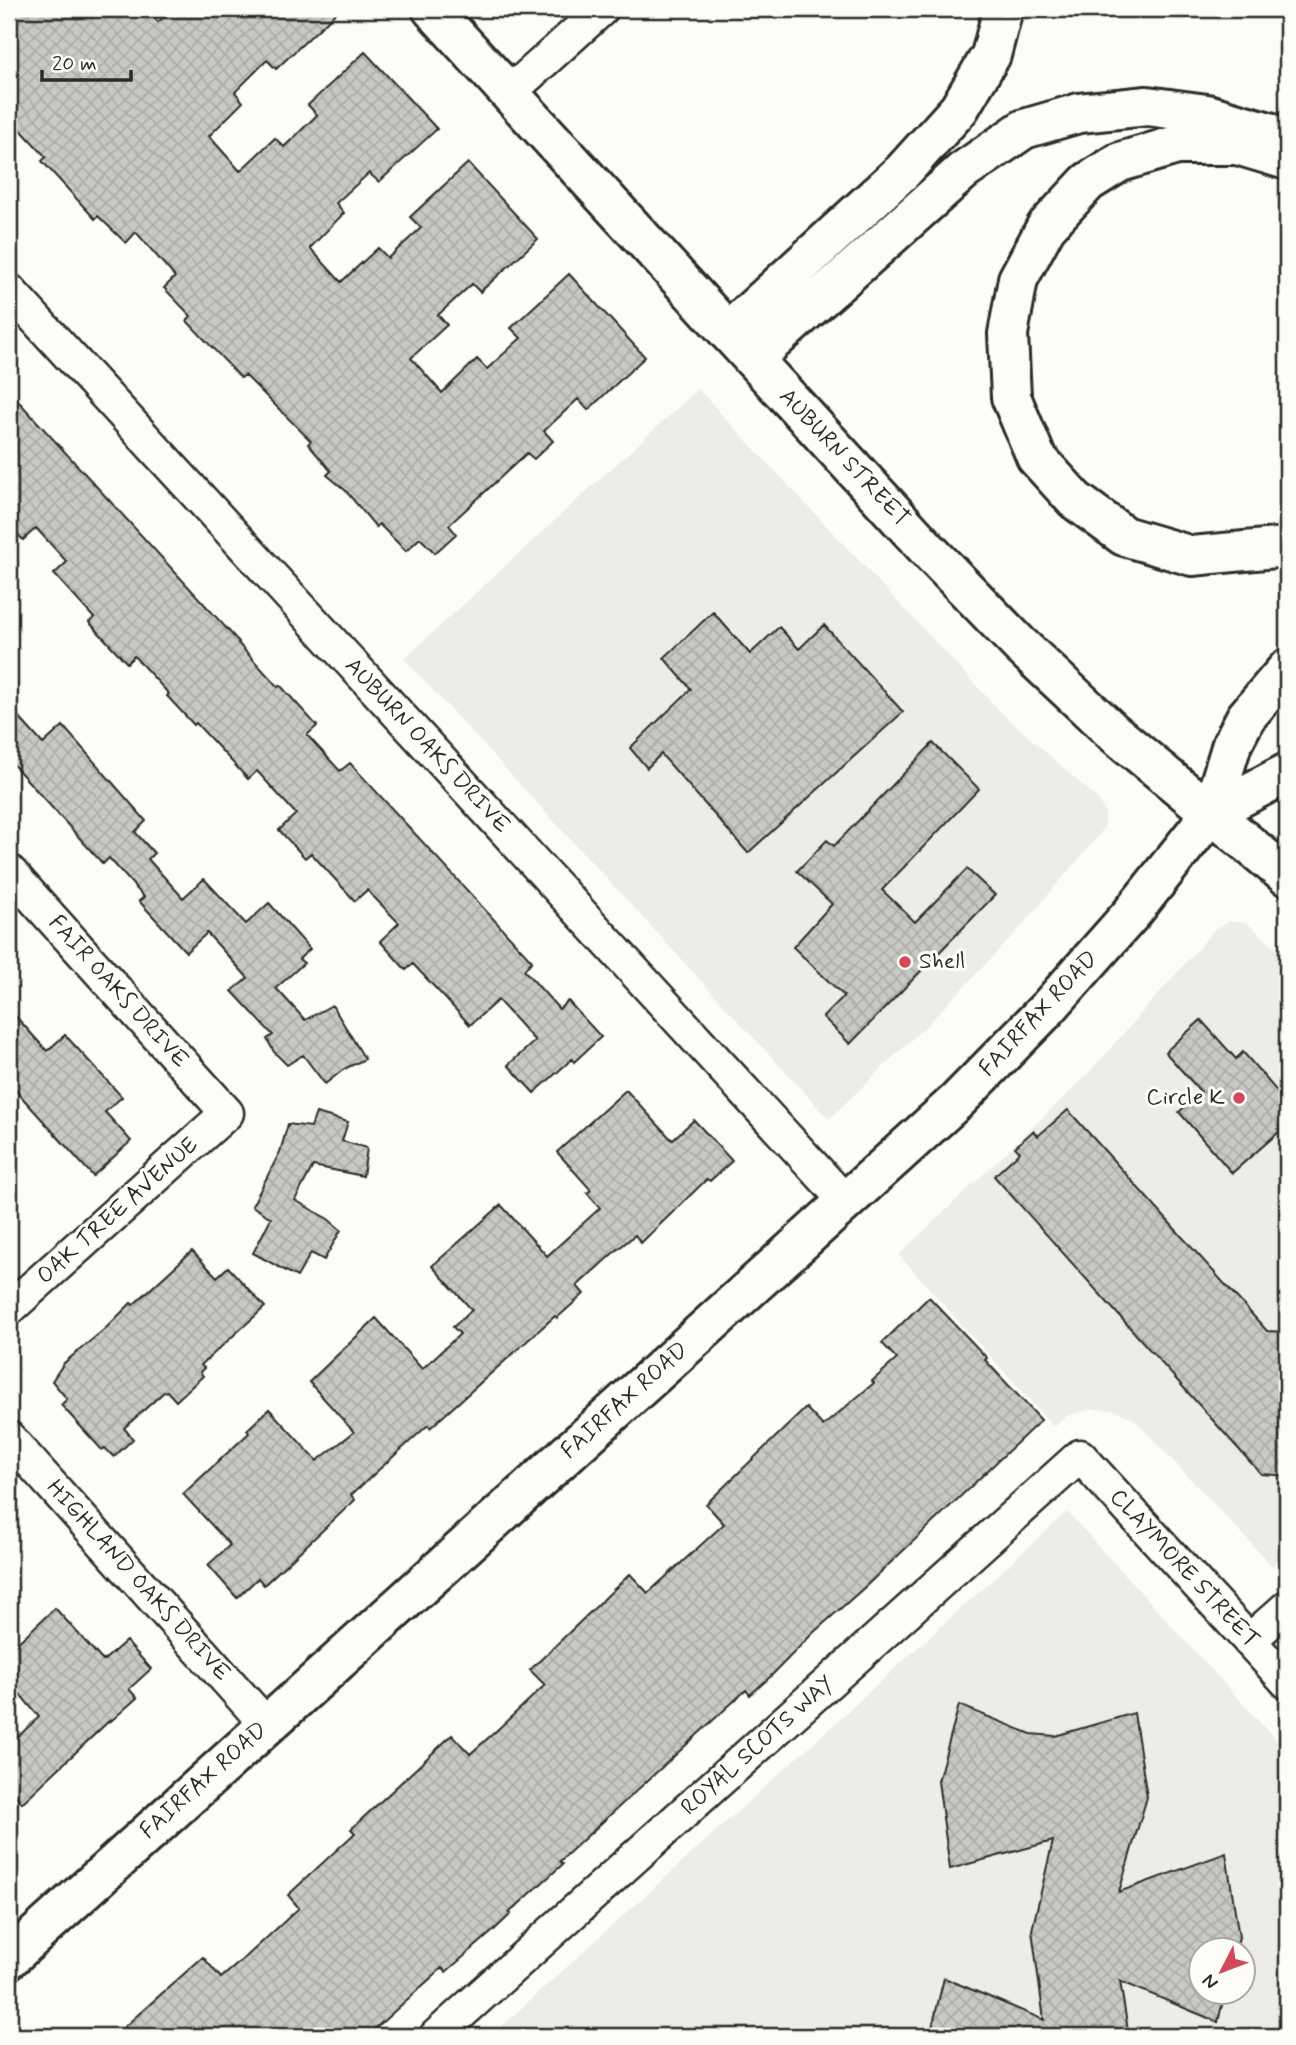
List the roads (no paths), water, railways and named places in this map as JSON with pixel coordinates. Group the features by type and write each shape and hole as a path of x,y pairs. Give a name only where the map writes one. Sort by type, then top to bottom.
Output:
{"main road":[{"name":"AUBURN STREET","path":"432,9 929,551 1020,645 1113,732 1287,876"},
{"path":"741,346 959,109 991,55 1003,9"},
{"path":"741,346 963,171 1024,129 1079,113 1147,106 1207,114 1277,134 1287,140"},
{"path":"1287,160 1237,145 1177,145 1120,162 1088,182 1046,227 1018,279 1008,334 1011,397 1036,457 1075,500 1124,536 1192,556 1287,547"},
{"name":"FAIRFAX ROAD","path":"9,1959 958,1100 1047,1009 1132,913 1211,813 1232,744 1246,717 1287,669"},
{"name":"FAIRFAX ROAD","path":"1211,813 1287,773"}],"street":[{"path":"509,93 601,9"},
{"name":"AUBURN OAKS DRIVE","path":"9,290 846,1202"},
{"name":"FAIR OAKS DRIVE","path":"9,871 227,1113"},
{"name":"OAK TREE AVENUE","path":"9,1309 227,1113"},
{"name":"HIGHLAND OAKS DRIVE","path":"9,1438 267,1724"},
{"name":"CLAYMORE STREET","path":"1080,1457 1287,1682"},
{"name":"ROYAL SCOTS WAY","path":"436,2036 1080,1457"},
{"path":"1250,1641 1287,1607"}],"place":[{"name":"Shell","path":"905,962"},
{"name":"Circle K","path":"1239,1098"}]}
